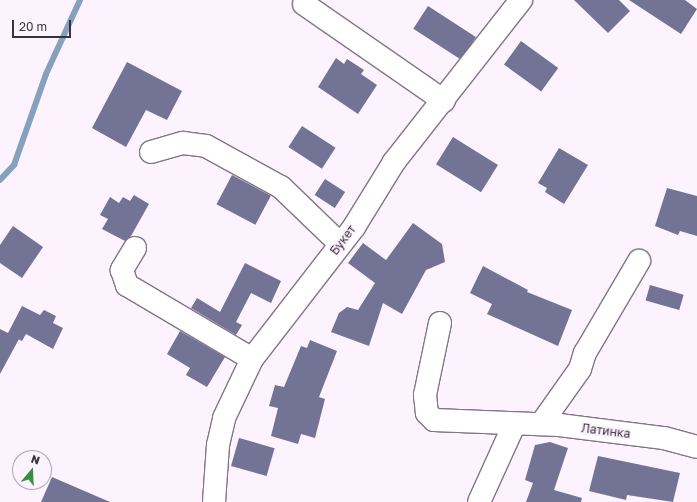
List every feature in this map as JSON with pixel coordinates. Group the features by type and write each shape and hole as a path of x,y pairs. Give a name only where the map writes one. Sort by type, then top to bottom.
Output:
{"street":[{"name":"Букет","path":"214,502 218,445 224,418 252,359 340,244 394,162 444,101 521,0"},
{"path":"304,4 444,101"},
{"path":"151,152 183,143 206,146 281,187 340,244"},
{"path":"135,248 122,270 127,285 252,359"},
{"path":"541,424 580,369 585,353 638,261"},
{"name":"Латинка","path":"440,323 427,375 427,412 434,420 514,425 541,424 664,438 697,448"},
{"path":"479,502 514,425"}],"building":[{"path":"574,0 619,0 630,11 608,33"},
{"path":"629,0 685,0 697,9 681,34"},
{"path":"428,6 476,37 461,60 413,29"},
{"path":"521,41 558,68 541,91 504,64"},
{"path":"336,58 344,64 347,59 364,70 361,74 377,85 358,114 318,87"},
{"path":"127,62 182,91 167,120 146,110 126,147 92,128"},
{"path":"302,126 336,148 322,169 288,147"},
{"path":"453,137 498,165 481,192 436,164"},
{"path":"559,148 588,165 564,204 545,192 547,188 538,183"},
{"path":"232,175 271,196 255,225 217,204"},
{"path":"325,179 345,192 335,208 315,195"},
{"path":"667,188 697,196 697,236 680,231 678,235 655,226"},
{"path":"134,195 149,204 131,236 125,241 102,229 108,219 100,215 110,197 119,203 123,197 130,201"},
{"path":"413,223 442,244 445,262 426,270 402,314 383,303 369,346 331,332 339,313 347,307 358,310 375,283 348,263 363,243 386,260"},
{"path":"13,226 43,247 22,278 0,263 0,245"},
{"path":"245,263 281,281 271,303 251,293 236,322 242,325 236,335 191,308 197,298 220,312"},
{"path":"483,266 528,290 527,292 572,310 558,346 487,314 492,304 470,293"},
{"path":"650,285 684,295 679,310 646,300"},
{"path":"22,306 40,315 44,310 56,316 53,323 63,328 53,349 26,334 22,341 19,339 0,374 0,329 8,333"},
{"path":"180,331 225,357 207,387 186,375 190,368 167,354"},
{"path":"310,340 337,351 319,397 325,399 315,438 301,434 298,444 271,436 278,408 269,406 275,385 284,387 301,346 307,348"},
{"path":"239,438 275,448 267,476 231,466"},
{"path":"550,442 568,448 554,490 582,498 581,502 526,502 533,483 525,480 535,445"},
{"path":"598,456 680,473 673,502 627,495 626,500 589,491"},
{"path":"52,477 110,502 41,502 46,490 52,490"}],"waterway":[{"path":"0,180 14,165 46,74 80,0"}]}
